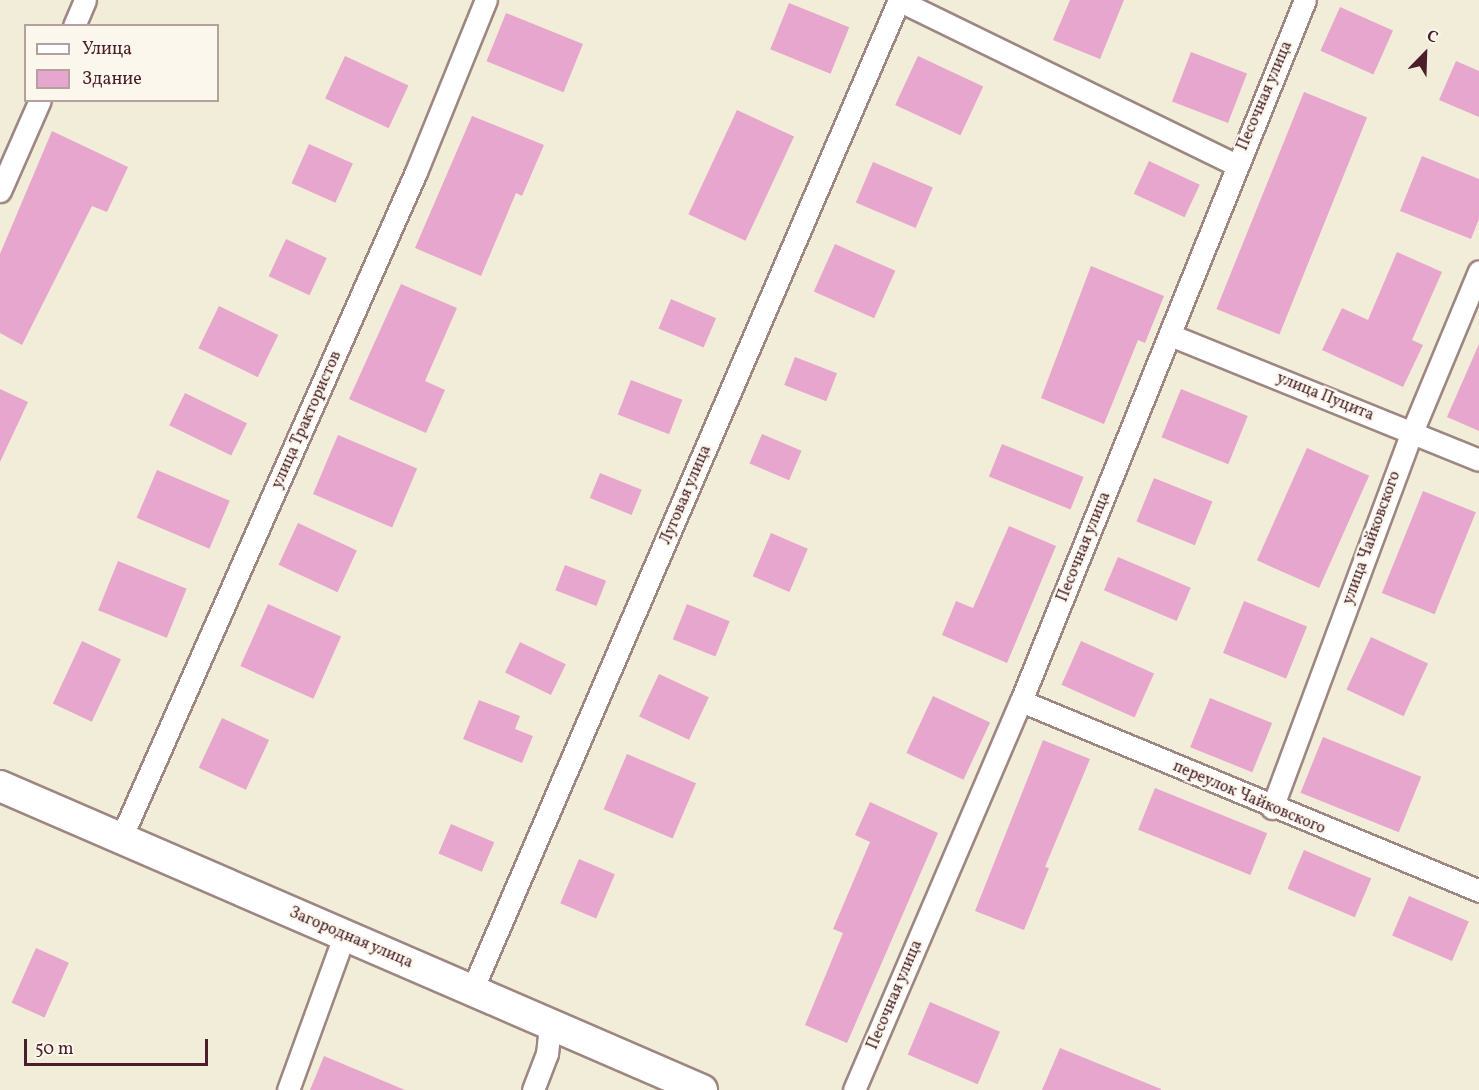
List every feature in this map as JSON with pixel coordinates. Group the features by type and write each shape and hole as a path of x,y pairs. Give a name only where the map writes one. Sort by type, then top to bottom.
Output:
{"street":[{"path":"75,24 85,0"},
{"name":"улица Трактористов","path":"122,838 416,172 486,0"},
{"path":"899,0 1236,165"},
{"name":"Луговая улица","path":"472,990 899,0"},
{"name":"Песочная улица","path":"854,1090 1021,701 1170,335 1236,165 1305,0"},
{"path":"0,192 39,102"},
{"name":"улица Чайковского","path":"1272,808 1412,432 1479,271"},
{"name":"улица Пуцита","path":"1170,335 1479,460"},
{"name":"переулок Чайковского","path":"1021,701 1272,808 1479,891"},
{"name":"Загородная улица","path":"0,786 702,1090"},
{"path":"288,1090 344,936"},
{"path":"533,1090 547,1054 550,1025"}],"building":[{"path":"1070,0 1124,0 1100,59 1053,40"},
{"path":"789,3 849,27 831,74 770,49"},
{"path":"1340,7 1393,31 1373,74 1320,51"},
{"path":"506,13 583,44 563,92 487,61"},
{"path":"1191,52 1247,74 1228,123 1172,101"},
{"path":"345,56 408,86 389,128 325,99"},
{"path":"918,56 983,86 960,135 895,105"},
{"path":"1456,61 1479,71 1479,117 1439,100"},
{"path":"1304,92 1367,117 1279,334 1216,309"},
{"path":"737,110 794,137 745,241 688,214"},
{"path":"472,116 544,145 522,196 516,193 481,276 415,248"},
{"path":"52,131 128,167 107,212 92,206 22,345 0,333 0,254"},
{"path":"309,144 353,164 335,203 292,183"},
{"path":"1422,156 1479,179 1479,219 1471,239 1400,211"},
{"path":"1149,161 1200,185 1185,217 1134,194"},
{"path":"873,162 933,187 916,228 856,203"},
{"path":"286,239 327,258 309,295 269,276"},
{"path":"835,244 895,271 874,318 814,292"},
{"path":"1397,252 1442,272 1412,340 1423,345 1403,387 1322,350 1342,308 1368,320"},
{"path":"1091,266 1164,296 1145,343 1138,340 1104,424 1041,398"},
{"path":"401,284 457,308 425,381 445,390 426,433 349,399"},
{"path":"671,299 716,318 704,348 658,328"},
{"path":"219,306 278,335 258,377 198,348"},
{"path":"1479,344 1479,431 1447,417"},
{"path":"795,357 837,373 826,401 784,385"},
{"path":"631,380 682,400 669,434 618,415"},
{"path":"0,389 28,402 0,462"},
{"path":"1181,389 1248,416 1228,464 1162,437"},
{"path":"185,393 247,423 231,456 169,425"},
{"path":"762,434 802,451 789,480 749,463"},
{"path":"338,435 417,469 392,528 313,494"},
{"path":"1002,444 1084,477 1070,509 989,476"},
{"path":"1307,448 1369,476 1319,588 1257,560"},
{"path":"157,470 230,501 209,549 137,518"},
{"path":"600,473 642,490 632,515 590,498"},
{"path":"1154,478 1212,502 1195,545 1136,522"},
{"path":"1423,491 1476,512 1435,614 1382,593"},
{"path":"298,523 357,550 337,592 279,565"},
{"path":"1009,526 1056,546 1007,663 942,635 956,601 973,608"},
{"path":"771,533 808,549 789,592 753,576"},
{"path":"1118,557 1191,588 1177,621 1104,590"},
{"path":"118,561 187,589 167,638 98,610"},
{"path":"565,565 606,581 596,606 555,590"},
{"path":"1244,601 1307,626 1286,678 1223,653"},
{"path":"268,604 341,637 313,699 240,666"},
{"path":"687,604 730,621 715,656 673,639"},
{"path":"1371,637 1428,664 1404,716 1346,690"},
{"path":"82,641 121,659 92,722 53,704"},
{"path":"1081,641 1154,674 1135,717 1061,685"},
{"path":"520,642 566,664 551,695 505,673"},
{"path":"659,674 709,697 689,740 639,717"},
{"path":"933,696 990,723 963,780 906,753"},
{"path":"1210,698 1272,723 1252,772 1190,747"},
{"path":"479,700 520,716 515,729 533,736 522,763 463,739"},
{"path":"222,718 269,740 246,790 199,768"},
{"path":"1323,737 1421,777 1399,832 1301,793"},
{"path":"1043,740 1090,759 1045,867 1049,868 1024,930 975,911"},
{"path":"627,754 696,783 673,839 604,809"},
{"path":"1155,788 1267,833 1250,875 1138,830"},
{"path":"870,802 938,833 847,1043 805,1025 843,933 833,929 870,842 855,835"},
{"path":"451,824 494,842 482,872 438,853"},
{"path":"1304,850 1371,879 1355,917 1288,889"},
{"path":"579,859 615,874 596,918 560,903"},
{"path":"1409,896 1469,921 1452,961 1392,936"},
{"path":"36,948 69,963 44,1017 12,1003"},
{"path":"930,1002 1000,1032 978,1084 908,1054"},
{"path":"1060,1048 1161,1089 1161,1090 1042,1090"},
{"path":"324,1056 405,1090 310,1090"}]}
